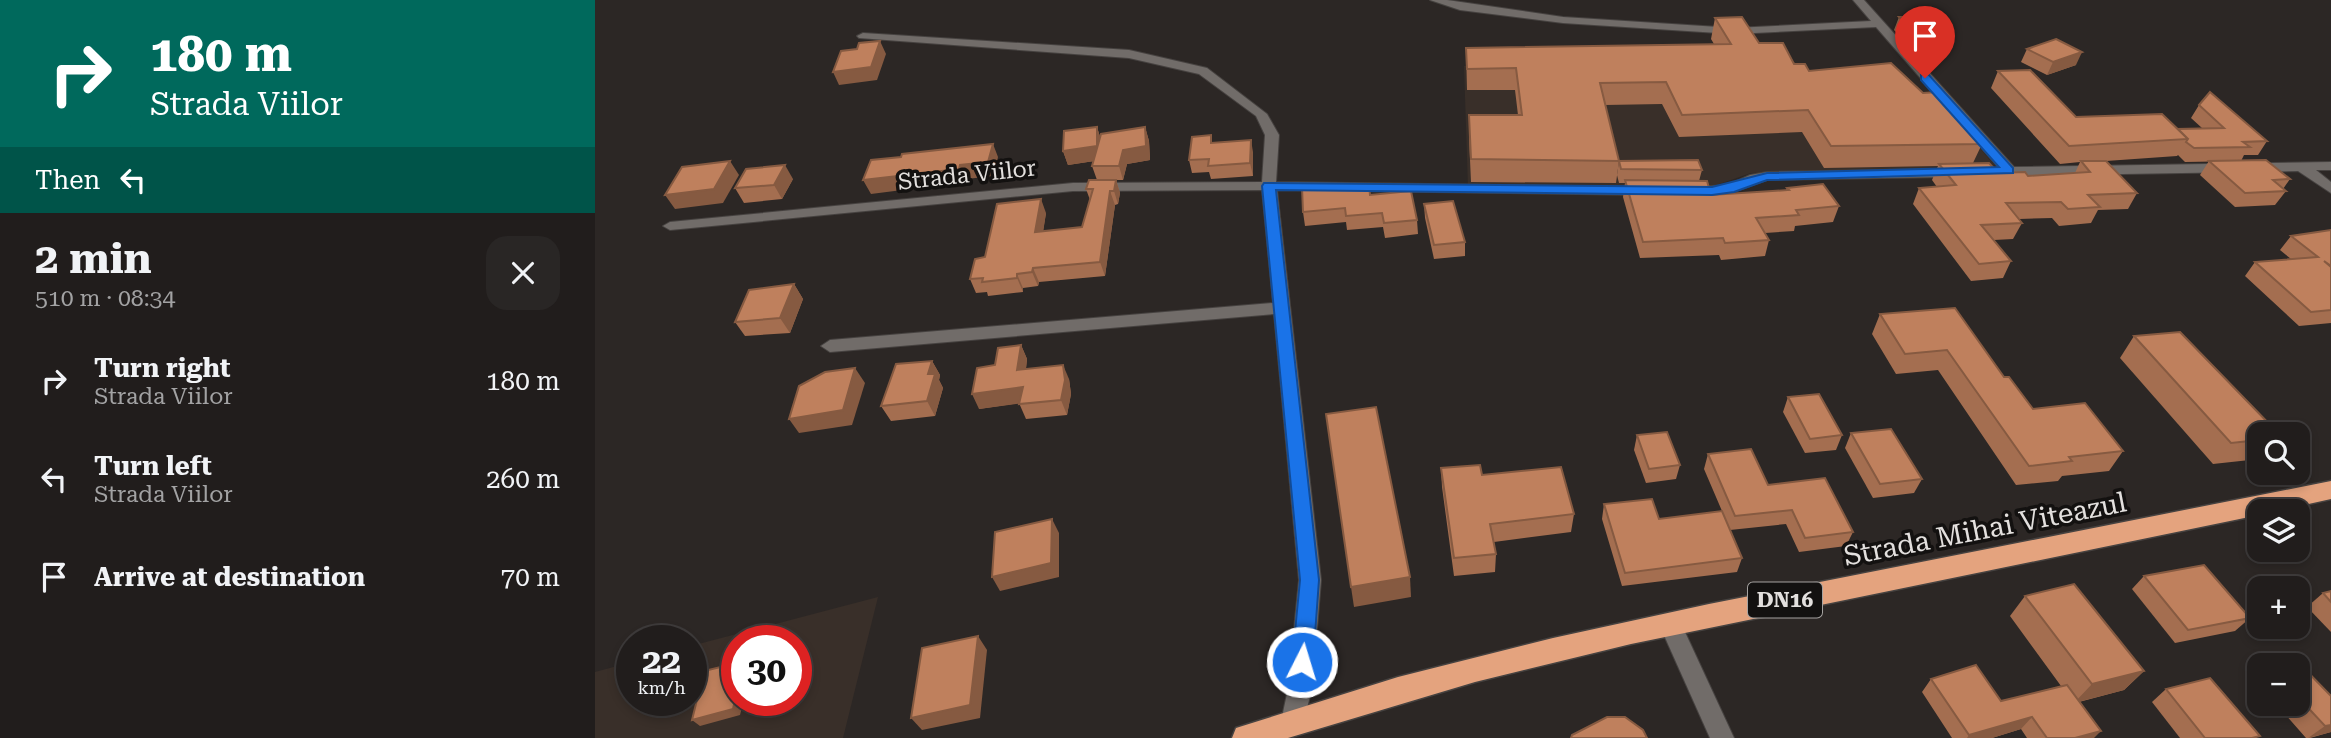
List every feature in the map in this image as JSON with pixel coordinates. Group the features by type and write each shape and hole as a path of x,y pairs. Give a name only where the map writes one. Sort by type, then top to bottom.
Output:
{"highway":[{"name":"Strada Mihai Viteazul","path":"1247,738 1293,722 1490,666 1670,624 2331,490"}],"street":[{"path":"1435,0 1460,7 1563,20 1721,30 1878,24"},
{"path":"1858,0 2009,170"},
{"path":"863,36 1129,54 1177,63 1203,71 1261,114 1272,135 1269,186 1310,580 1300,689 1293,722"},
{"path":"2301,166 2331,189"},
{"name":"Strada Viilor","path":"670,226 1073,187 1269,186 1665,191 1730,189 1767,176 2331,166"},
{"path":"830,346 1282,308"},
{"path":"1670,624 1722,738"}],"shaded area":[{"path":"1791,62 1807,90 1939,100 1995,166 1751,173 1711,187 1468,188 1464,66"},
{"path":"878,597 843,738 595,738 595,672 616,666 616,716 707,716 707,642 721,638 721,716 812,716 812,625 771,625"}],"building":[{"path":"1742,17 1759,43 1783,43 1794,64 1805,64 1809,71 1891,63 1923,93 1939,92 1982,144 1831,146 1808,110 1682,115 1666,82 1600,83 1619,161 1471,159 1469,115 1522,115 1516,68 1467,69 1466,48 1731,44 1715,18"},
{"path":"1899,17 1922,17 1943,40 1920,41"},
{"path":"2056,39 2082,52 2053,62 2027,49"},
{"path":"880,41 871,67 833,72 841,51 857,49 859,43"},
{"path":"2030,70 2076,117 2162,114 2188,139 2069,146 1998,71"},
{"path":"2210,92 2267,141 2243,142 2250,147 2194,148 2186,142 2188,139 2178,129 2224,128 2199,105"},
{"path":"1097,127 1097,146 1063,151 1064,131"},
{"path":"1145,127 1146,146 1123,150 1119,166 1092,166 1101,134"},
{"path":"1211,135 1211,143 1251,140 1250,163 1208,166 1209,159 1189,160 1192,137"},
{"path":"993,144 988,162 960,165 959,169 863,180 871,160"},
{"path":"1698,160 1702,170 1621,169 1619,161"},
{"path":"2266,160 2290,179 2273,180 2286,191 2245,193 2209,161"},
{"path":"730,161 714,189 665,195 682,167"},
{"path":"2081,161 2106,161 2137,193 2088,195 2100,207 2068,209 2061,202 2006,203 2022,223 1981,225 2011,261 1979,264 1919,188 1956,185 1939,164 1989,163 1998,173 2025,172 2028,176 2090,172"},
{"path":"785,165 774,185 735,188 746,169"},
{"path":"1089,180 1116,180 1114,191 1110,191 1100,262 1033,268 1032,272 1017,274 1017,278 982,282 983,278 970,279 975,259 985,257 997,204 1041,199 1035,232 1082,227 1093,189 1086,189"},
{"path":"1625,180 1707,181 1711,195 1789,190 1787,188 1823,184 1839,206 1796,210 1799,215 1756,218 1769,240 1725,243 1723,238 1643,242"},
{"path":"1331,185 1331,189 1369,185 1370,195 1411,191 1417,220 1384,223 1382,213 1346,216 1345,208 1303,212 1302,187"},
{"path":"1453,201 1465,242 1434,245 1424,204"},
{"path":"2331,230 2331,266 2324,261 2331,267 2331,310 2311,312 2255,262 2318,257 2291,236"},
{"path":"794,284 780,318 735,322 749,290"},
{"path":"1955,308 2004,377 2009,377 2033,409 2085,403 2123,451 2069,457 2072,461 2029,466 1947,350 1905,354 1880,314"},
{"path":"2180,332 2267,422 2247,422 2247,441 2231,443 2134,336"},
{"path":"1021,345 1017,370 1063,365 1065,380 1061,400 1019,404 1023,387 972,394 977,368 995,365 998,348"},
{"path":"932,361 928,374 935,374 927,401 881,406 896,364"},
{"path":"855,368 843,410 789,419 799,386 825,372"},
{"path":"1819,394 1842,435 1810,439 1788,397"},
{"path":"1376,407 1410,577 1351,587 1326,414"},
{"path":"1891,429 1922,479 1880,484 1851,433"},
{"path":"1667,432 1680,465 1649,469 1637,435"},
{"path":"1751,449 1768,485 1825,478 1853,532 1805,538 1792,510 1735,516 1708,454"},
{"path":"1480,465 1482,475 1561,467 1574,514 1490,524 1496,554 1454,558 1441,468"},
{"path":"1652,499 1659,519 1722,511 1742,558 1625,573 1604,504"},
{"path":"1052,519 1051,563 992,577 995,532"},
{"path":"2204,565 2247,615 2247,619 2188,630 2144,576"},
{"path":"2074,584 2144,671 2092,684 2025,596"},
{"path":"2331,591 2331,602 2323,593"},
{"path":"978,636 970,705 911,718 922,648"},
{"path":"1976,665 2001,701 2067,685 2101,731 2075,738 2047,738 2032,717 1969,735 1931,679"},
{"path":"721,667 721,712 707,716 707,670"},
{"path":"2310,674 2331,696 2331,725 2325,726 2310,710"},
{"path":"2210,678 2260,736 2205,738 2166,689"},
{"path":"1607,717 1625,717 1643,730 1647,738 1571,738"}],"route":[{"path":"1302,662 1310,580 1269,186 1712,191 1730,189 1767,176 2009,170 1925,78"}]}
